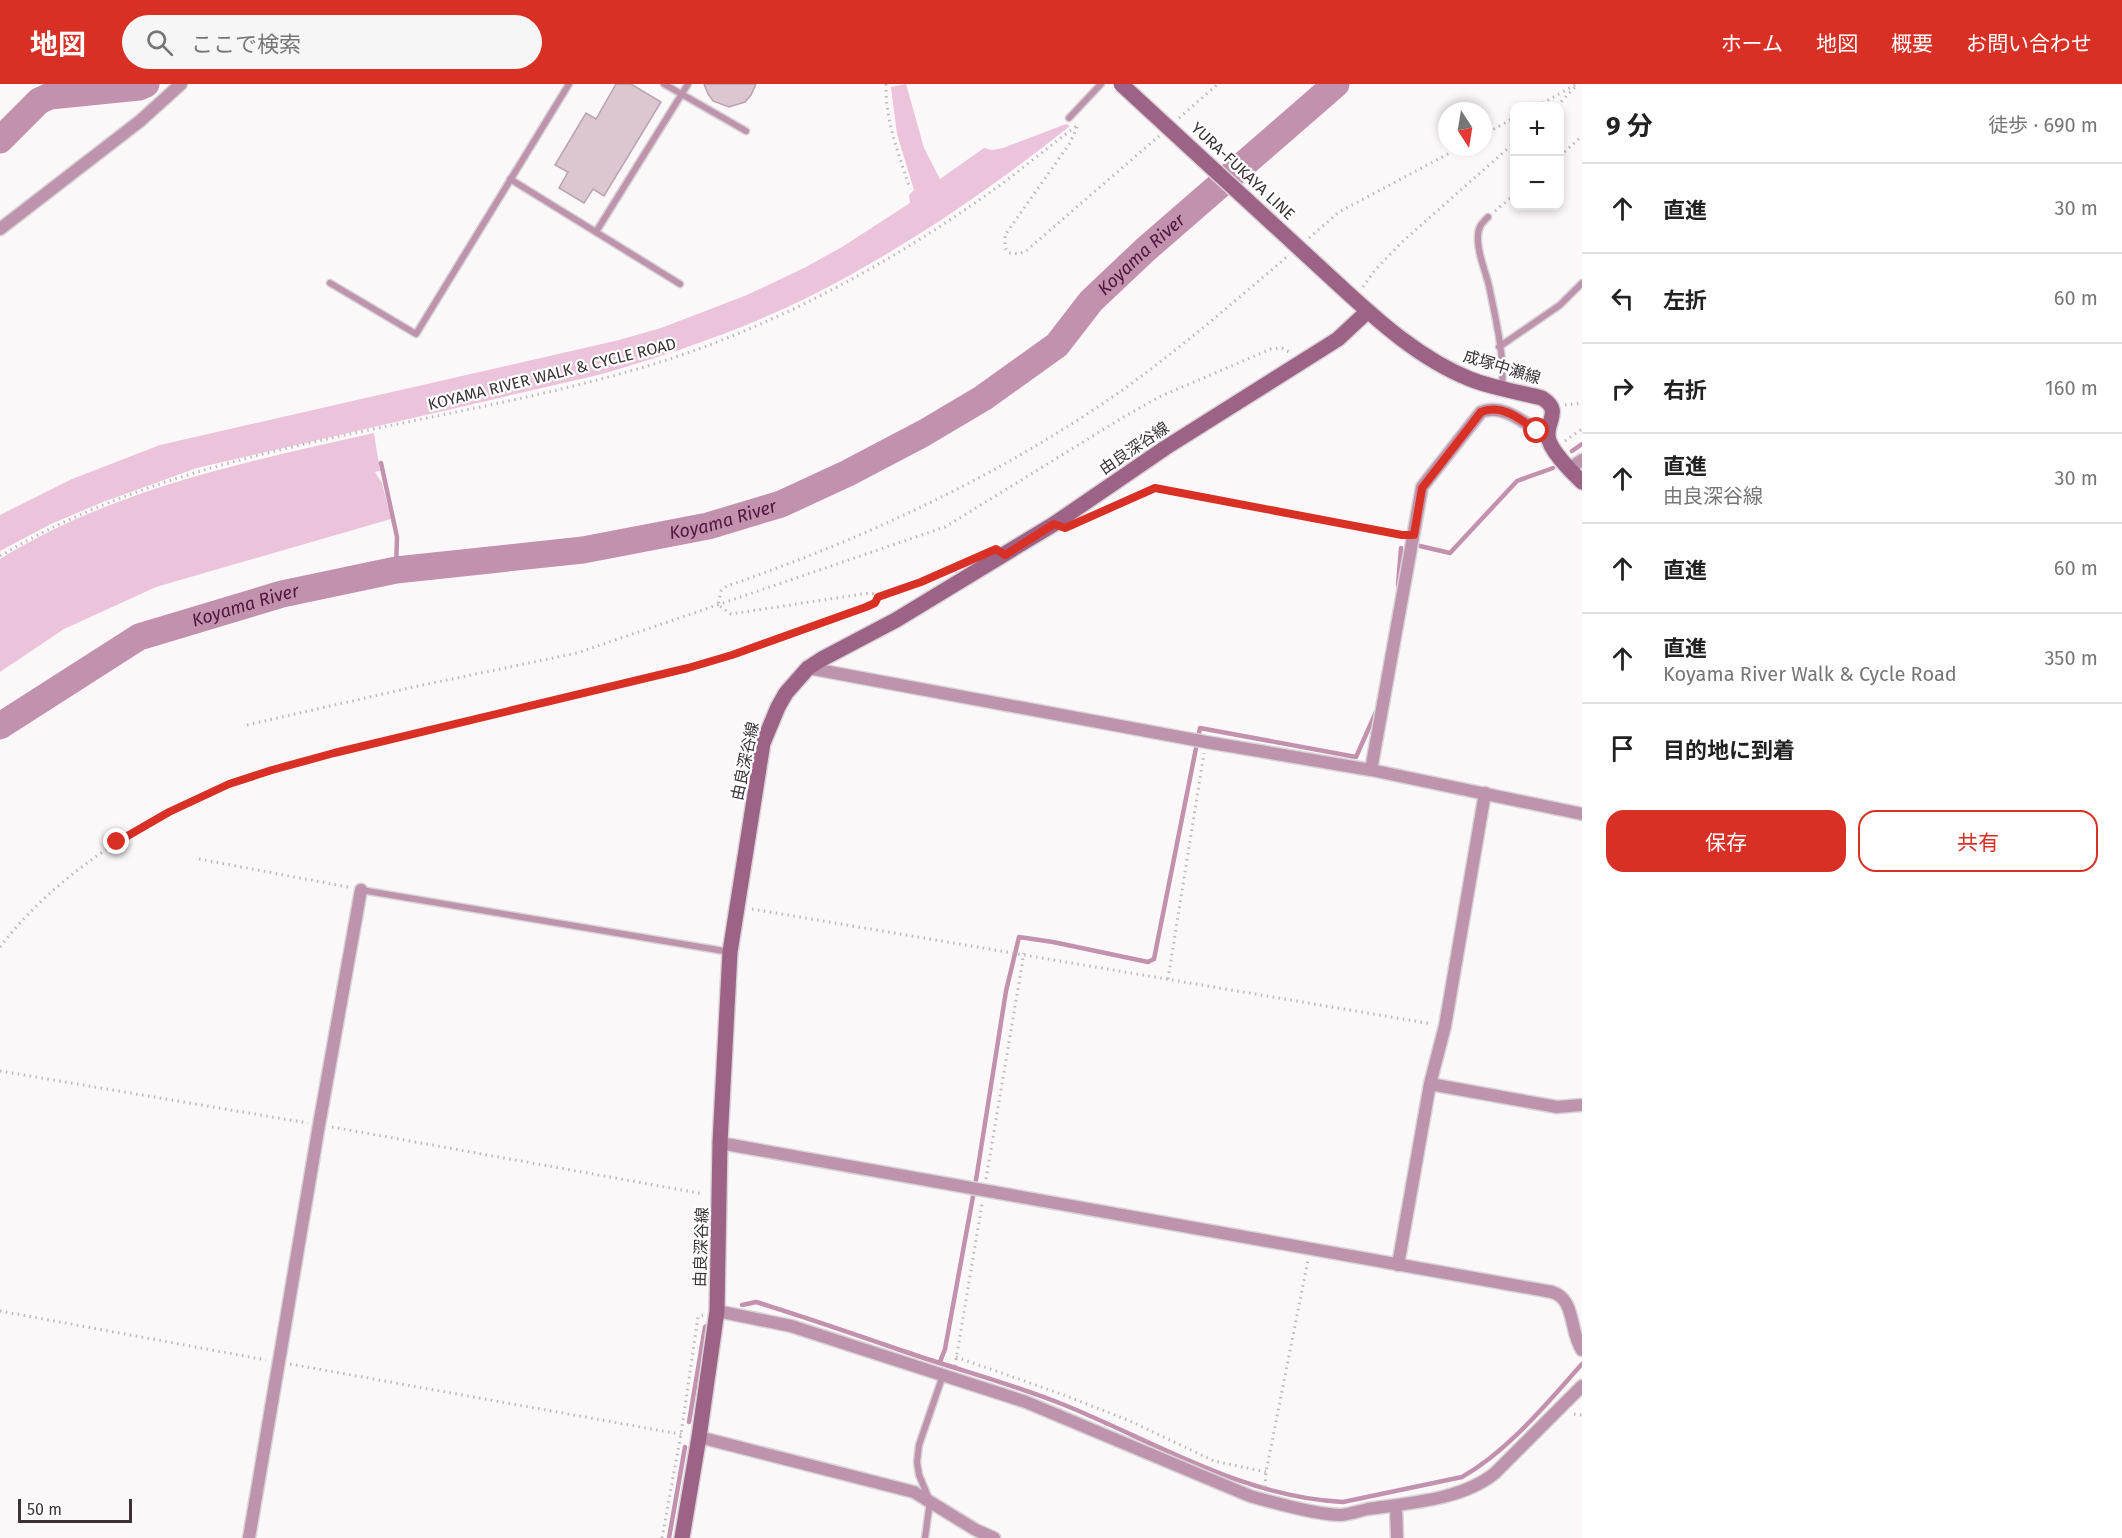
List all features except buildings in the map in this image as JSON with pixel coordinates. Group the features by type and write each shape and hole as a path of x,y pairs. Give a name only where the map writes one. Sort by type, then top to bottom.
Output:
{"main road":[{"name":"YURA-FUKAYA LINE","path":"1121,84 1368,311"},
{"name":"由良深谷線","path":"682,1538 717,1311 720,1143 730,952 764,743 778,707 786,693 808,668 896,620 1005,555 1165,448 1338,339 1368,311"},
{"name":"成塚中瀬線","path":"1368,311 1414,347 1470,379 1542,398 1548,402 1553,411 1551,443"},
{"path":"1551,443 1569,469 1582,482"}],"street":[{"path":"0,229 169,98 182,84"},
{"path":"1371,770 1422,488 1481,412 1487,409 1515,416 1551,443"},
{"path":"1569,469 1582,460"},
{"path":"808,668 1206,742 1371,770 1582,814"},
{"path":"1398,1265 1430,1084 1446,1026 1485,793"},
{"path":"249,1538 319,1125 362,890"},
{"path":"1430,1084 1557,1107 1582,1105"},
{"path":"720,1143 1560,1294 1565,1299 1576,1341 1582,1350"},
{"path":"717,1311 791,1326 1026,1402 1265,1500 1340,1515 1396,1506 1464,1491 1482,1484 1582,1386"},
{"path":"699,1437 914,1492 976,1530 994,1538"},
{"path":"1396,1506 1396,1538"}],"lane":[{"path":"330,284 416,334 568,84"},
{"path":"664,84 746,132"},
{"path":"596,232 688,84"},
{"path":"1069,118 1101,84"},
{"path":"510,180 681,284"},
{"path":"1488,217 1481,224 1478,233 1478,247 1489,285 1500,347 1502,388"},
{"path":"1500,347 1560,305 1582,283"},
{"path":"362,890 730,952"},
{"path":"925,1538 930,1501 919,1474 917,1462 919,1445 948,1377"}],"path":[{"path":"886,84 895,144 910,189"},
{"path":"1175,122 1218,84"},
{"path":"1544,102 1578,84"},
{"path":"1561,102 1578,84"},
{"path":"1492,130 1510,121"},
{"name":"KOYAMA RIVER WALK & CYCLE ROAD","path":"0,556 52,528 104,505 197,471 560,388 652,364 723,340 800,306 859,275 917,240 1002,183 1078,125 1070,142 1005,235 1005,248 1009,253 1019,254 1027,250 1166,129"},
{"path":"1564,152 1582,136"},
{"path":"1362,289 1375,270 1402,242 1510,147"},
{"path":"1303,243 1339,212 1444,156"},
{"path":"1488,217 1510,199"},
{"path":"718,605 721,591 727,586 887,524 1014,460 1075,422 1138,378 1195,334 1294,250"},
{"path":"247,724 577,653 718,605 945,527 1159,397 1261,353 1282,348 1290,351 1298,364"},
{"path":"1551,443 1582,429"},
{"path":"1095,514 1155,488 1402,535 1414,535"},
{"path":"0,947 20,922 66,879 117,842 169,812 229,784 334,753 688,668 732,655 833,620 875,603 878,597 950,569"},
{"path":"718,605 731,614 869,593 876,594 878,597"},
{"path":"1168,979 1206,742"},
{"path":"199,859 362,890"},
{"path":"738,906 1446,1026"},
{"path":"948,1377 956,1357 1024,953"},
{"path":"0,1071 720,1197"},
{"path":"1265,1500 1266,1472 1310,1249"},
{"path":"0,1311 699,1437"},
{"path":"662,1538 681,1434 698,1317 717,1311"},
{"path":"956,1357 1130,1421 1214,1461 1266,1472"}],"shaded area":[{"path":"906,84 924,148 940,179 984,148 992,150 1003,148 1066,124 1070,126 964,204 881,258 791,305 728,332 598,375 197,468 103,502 51,524 0,551 0,515 72,479 160,445 619,340 661,328 747,295 804,268 842,247 910,203 909,195 914,190 897,134 891,87"},
{"path":"374,433 380,471 375,472 382,483 391,519 156,587 64,629 0,672 0,559 43,535 134,496 229,467"}],"waterway":[{"path":"0,140 39,101 50,96 139,87 146,84"},
{"name":"Koyama River","path":"0,726 139,637 282,594 396,570 583,550 708,526 781,504 848,473 924,433 983,398 1057,345 1091,301 1145,250 1336,84"},
{"path":"1572,451 1582,444"},
{"path":"381,463 397,537 396,570"},
{"path":"1420,546 1450,553 1517,481 1553,468"},
{"path":"1398,585 1401,548"},
{"path":"940,1362 945,1349 976,1180 1006,991 1019,937 1148,962 1154,959 1200,728 1356,757 1376,712"},
{"path":"742,1305 756,1302 1023,1389 1234,1479 1305,1498 1343,1502 1462,1477 1496,1454 1511,1440 1582,1364"},
{"path":"689,1422 705,1327 712,1323"},
{"path":"669,1538 685,1447"}],"route":[{"path":"117,842 169,812 229,784 272,770 334,753 626,684 732,655 866,607 875,603 878,597 921,582 986,552 996,549 1005,555 1054,524 1065,528 1145,490 1155,488 1402,535 1414,535 1422,488 1481,412 1487,409 1506,412 1537,431"}]}
